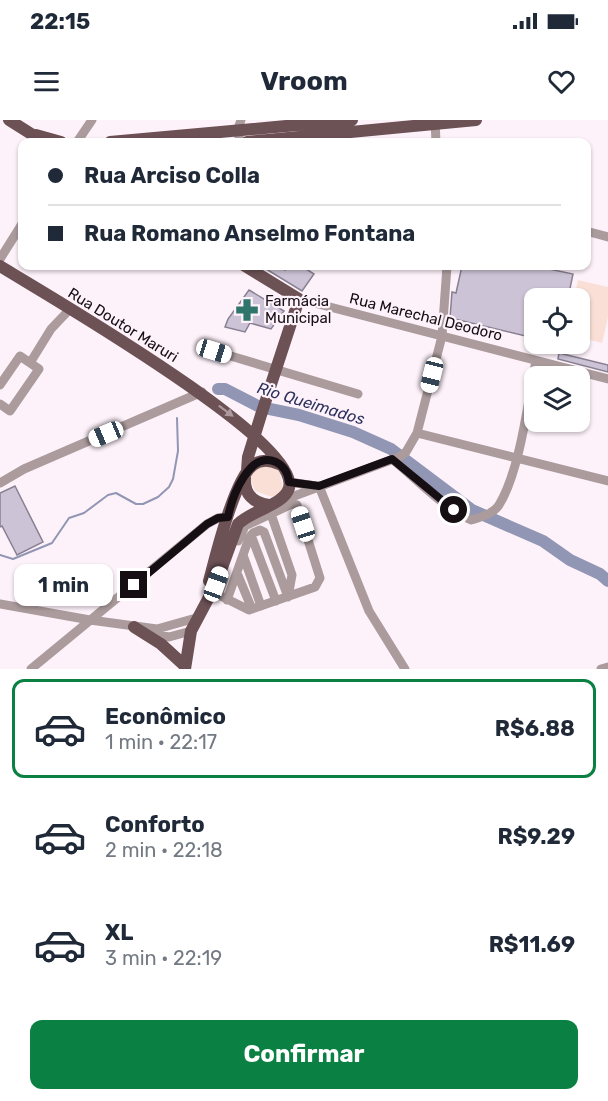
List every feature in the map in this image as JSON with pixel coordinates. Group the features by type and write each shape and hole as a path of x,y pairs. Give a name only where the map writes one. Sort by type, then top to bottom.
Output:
{"main road":[{"path":"9,120 38,138"},
{"path":"157,138 352,120"},
{"path":"285,138 435,122 476,120"},
{"path":"32,134 46,138"},
{"name":"Rua Doutor Maruri","path":"0,266 202,392 255,435 280,464"},
{"name":"Rua Marechal Deodoro","path":"252,270 299,299"},
{"path":"272,507 255,502 246,492 248,457 299,299"},
{"path":"185,668 191,631 196,618 212,595 233,520 232,500 252,466 266,460 280,464 288,475 286,494 272,507 233,520"},
{"path":"134,627 161,644 185,668"}],"street":[{"path":"82,138 92,120"},
{"path":"435,122 436,138"},
{"path":"0,259 18,230"},
{"path":"591,232 608,237"},
{"path":"272,507 292,504 297,506 321,578 315,587 246,610 212,595 245,526 272,507 319,486 399,456 417,433 442,336 447,270"},
{"name":"Rua Marechal Deodoro","path":"299,299 608,380"},
{"path":"30,363 51,329 69,309"},
{"path":"214,351 358,394"},
{"path":"0,386 20,356 39,369 10,411 0,404"},
{"path":"399,456 454,510 471,520 490,514 498,506 517,457 536,362"},
{"path":"0,483 24,469 202,392"},
{"path":"417,433 608,481"},
{"path":"289,482 319,486"},
{"path":"319,486 369,611 405,669"},
{"path":"272,507 292,575 288,597"},
{"path":"31,669 207,524 218,518 233,520"},
{"path":"227,600 251,535 260,530 264,532 288,597"},
{"path":"251,535 276,601"},
{"path":"243,555 257,607"},
{"path":"237,573 257,607"},
{"path":"0,604 157,629 196,618"},
{"path":"134,627 152,635 169,637 191,631"},
{"path":"601,669 608,667"}],"shaded area":[{"path":"578,280 608,287 608,317 602,343 590,340 590,288 576,288"},
{"path":"267,464 279,470 284,492 272,497 255,491 250,477 255,467"}],"building":[{"path":"268,270 308,270 314,274 302,291"},
{"path":"461,270 554,270 573,274 570,288 524,288 524,336 450,318 452,292 456,293"},
{"name":"Farmácia Municipal","path":"249,290 284,311 271,329 250,323 245,332 225,327 228,319"},
{"path":"559,354 563,354 608,365 608,372 590,366 558,359"},
{"path":"15,486 43,542 17,555 2,526 0,527 0,493"}],"waterway":[{"name":"Rio Queimados","path":"218,389 225,389 260,407 299,415 353,432 391,449 472,510 543,541 570,560 600,574 608,581"},
{"path":"0,555 13,559 52,543 69,518 84,513 108,495 116,493 136,504 143,504 158,497 169,487 173,479 178,451 177,418"}],"place":[{"name":"Farmácia Municipal","path":"247,310"}],"route":[{"path":"134,585 207,524 218,518 228,517 232,500 247,471 258,462 266,460 280,464 288,475 289,482 319,486 392,459 454,510"}]}
